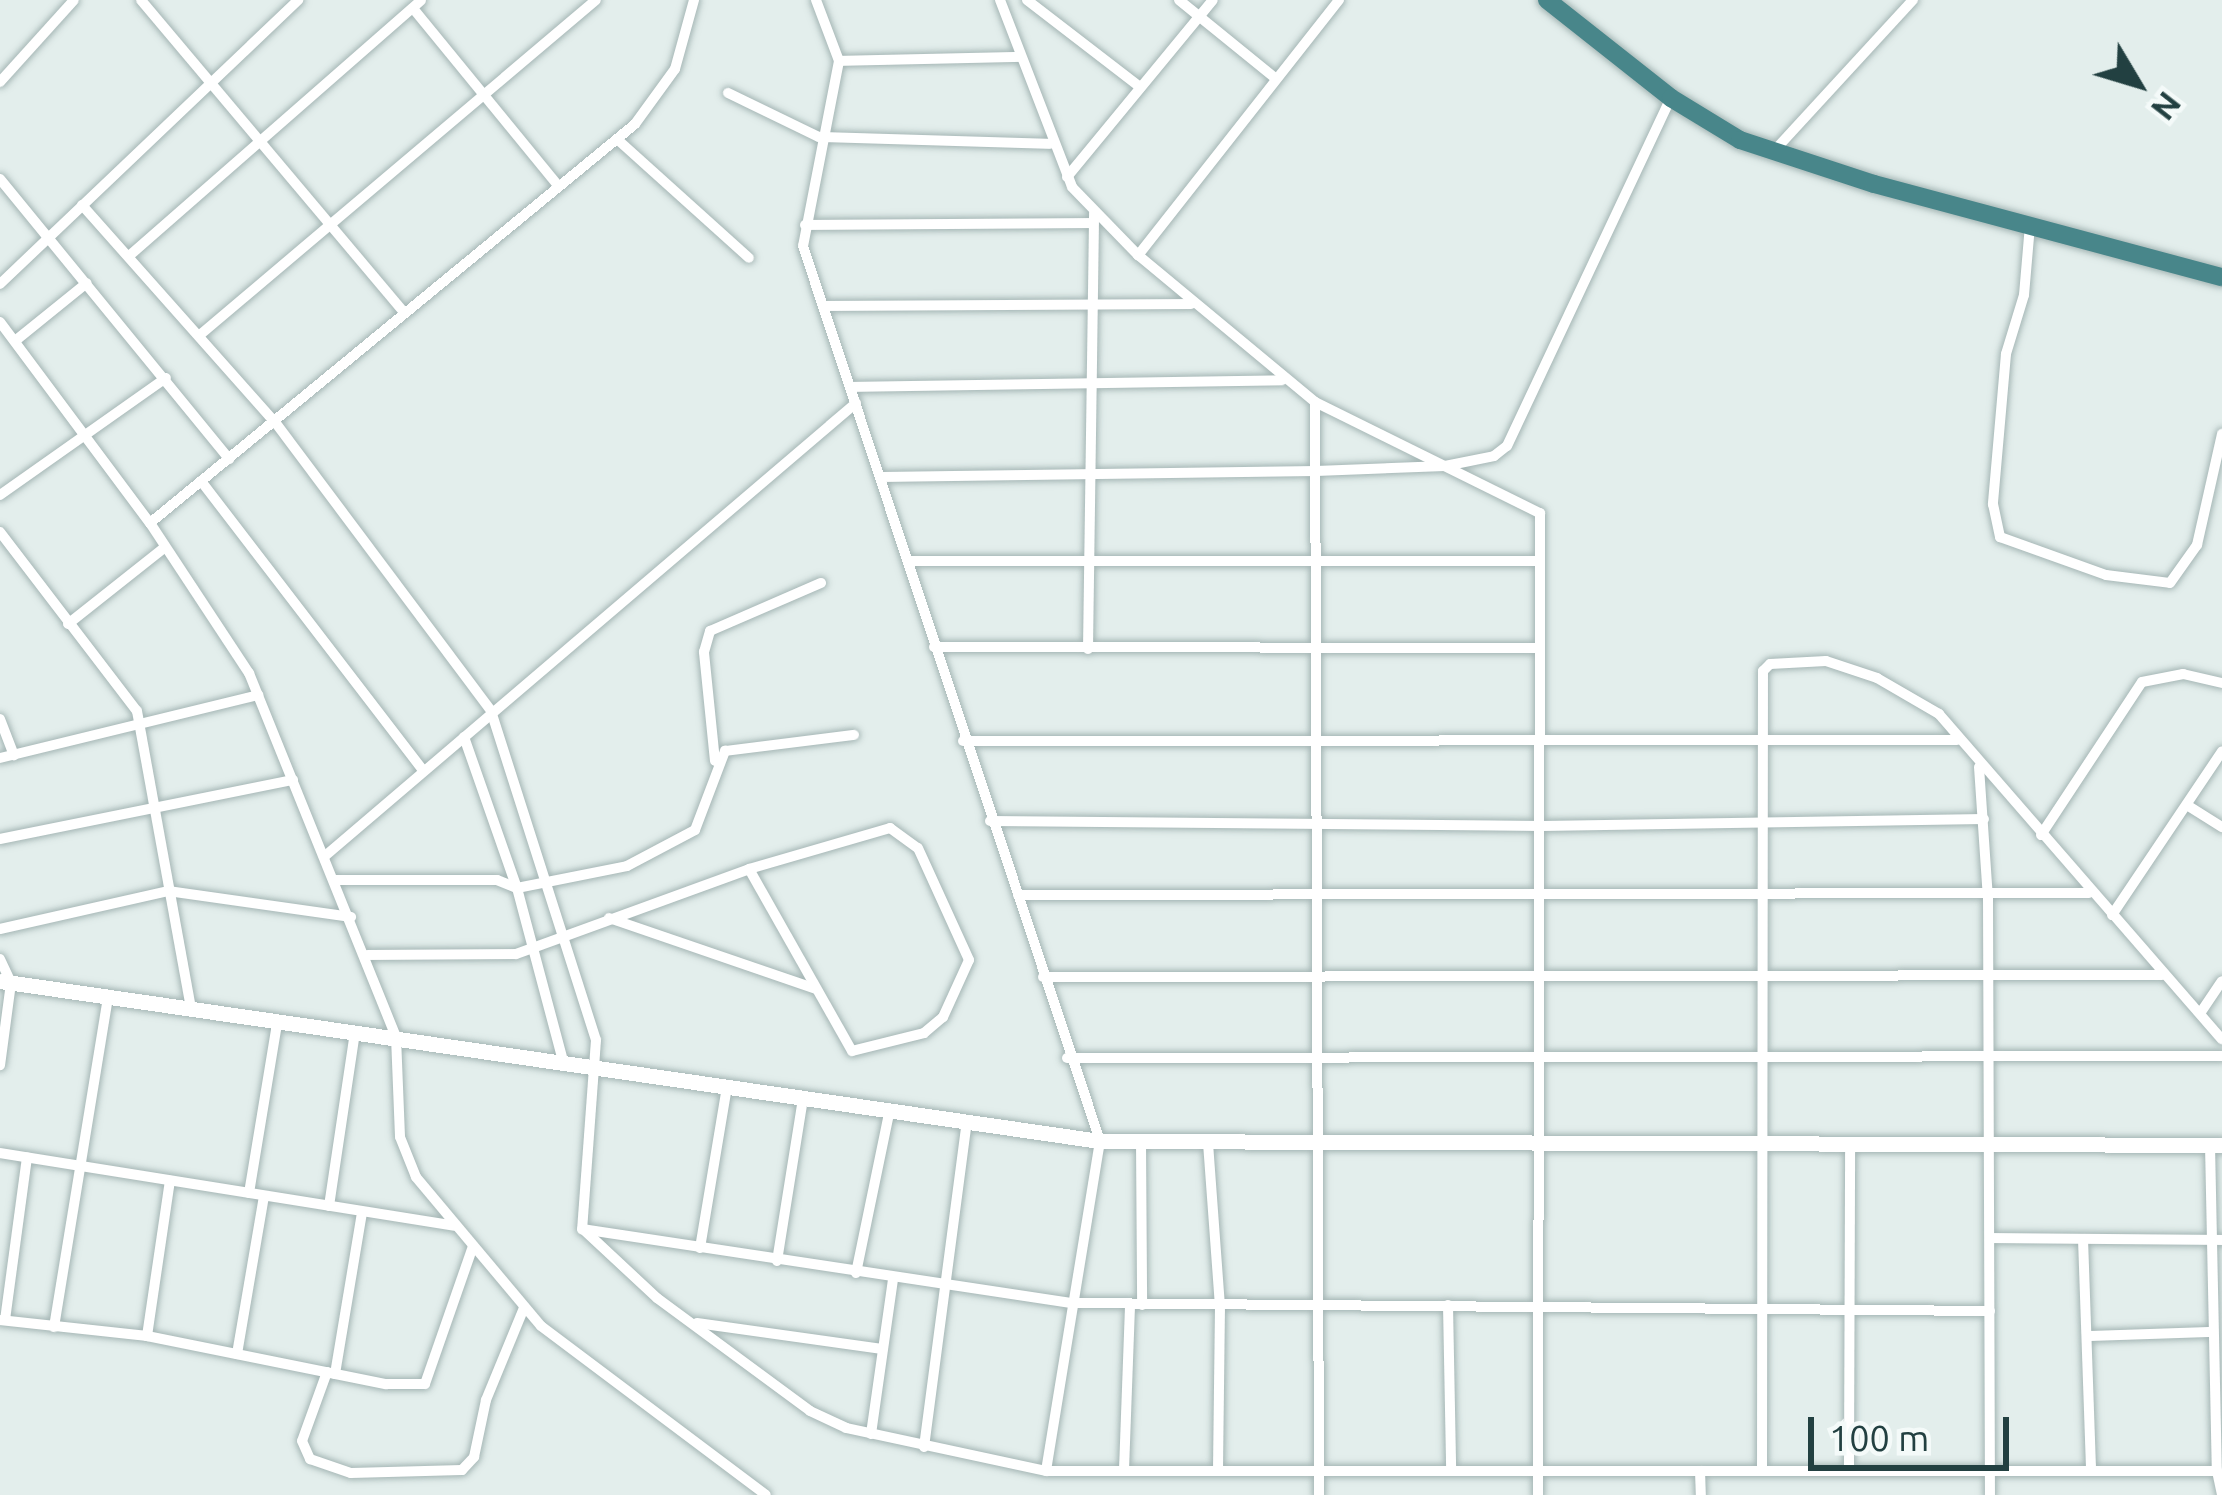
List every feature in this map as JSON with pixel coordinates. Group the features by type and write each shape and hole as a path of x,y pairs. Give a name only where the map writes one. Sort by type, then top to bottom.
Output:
{"highway":[{"path":"1547,0 1671,98 1772,153 2222,277"}],"main road":[{"path":"6,982 277,1023 562,1057 967,1126 1100,1141 2216,1145"}],"street":[{"path":"0,82 74,0"},
{"path":"141,0 401,309"},
{"path":"0,284 206,81 298,0"},
{"path":"201,334 596,0"},
{"path":"150,523 401,309 618,140 665,89 694,0"},
{"path":"817,0 839,61 819,137 802,246 909,560 1067,1058 1100,1141 1046,1472"},
{"path":"1000,0 1050,144 1093,218 1282,380 1316,402 1538,510 1544,898 1538,1495"},
{"path":"1027,0 1139,87"},
{"path":"1047,15 1059,0"},
{"path":"1179,0 1275,78"},
{"path":"1067,177 1213,0"},
{"path":"1138,255 1339,0"},
{"path":"1772,153 1913,0"},
{"path":"129,256 257,137 419,6 556,184"},
{"path":"839,61 1020,57"},
{"path":"728,93 819,137 1050,144"},
{"path":"881,477 1091,470 1316,471 1481,461 1507,446 1671,98"},
{"path":"618,140 749,258"},
{"path":"0,179 229,459"},
{"path":"82,206 201,334 274,422 491,711 568,933 596,1040 582,1229"},
{"path":"805,226 1093,218"},
{"path":"1088,649 1093,218"},
{"path":"2030,225 2024,296 2006,354 1993,504 2000,537 2106,575 2170,583 2198,545 2222,434"},
{"path":"15,341 87,283"},
{"path":"823,306 1191,304"},
{"path":"0,322 150,523 258,694 368,955 396,1037 406,1160 524,1309 766,1495"},
{"path":"0,495 166,378"},
{"path":"851,386 1282,380"},
{"path":"1316,402 1320,652 1312,975 1319,1495"},
{"path":"325,856 856,403"},
{"path":"201,481 423,770"},
{"path":"0,532 137,711 151,810 191,1009"},
{"path":"68,624 165,547"},
{"path":"909,560 1540,561"},
{"path":"335,880 496,880 517,889 627,866 679,843 706,815 715,761 704,652 710,631 821,583"},
{"path":"934,647 1320,652 1540,648"},
{"path":"1762,1471 1768,979 1763,671 1784,658 1826,661 1877,678 1939,713 1957,740 2222,1039"},
{"path":"2042,835 2141,682 2183,674 2222,683"},
{"path":"0,758 139,728 258,694"},
{"path":"0,719 14,755"},
{"path":"715,761 725,751 854,735"},
{"path":"464,736 517,889 562,1057"},
{"path":"963,741 1957,740"},
{"path":"2112,915 2190,807 2222,751"},
{"path":"1978,764 1988,898 1990,1495"},
{"path":"0,839 293,780"},
{"path":"2190,807 2222,827"},
{"path":"989,821 1542,826 1984,819"},
{"path":"368,955 534,948 749,869 890,828 918,848 969,960 943,1017 924,1033 861,1054 844,1044 749,869"},
{"path":"0,929 168,891 351,917"},
{"path":"1018,895 1988,898 2089,892"},
{"path":"609,918 814,988"},
{"path":"0,959 6,982 0,1065"},
{"path":"1043,977 2162,975"},
{"path":"2201,1012 2222,981"},
{"path":"54,1327 108,998"},
{"path":"249,1193 277,1023"},
{"path":"329,1206 355,1032"},
{"path":"1067,1058 1985,1062 2222,1056"},
{"path":"700,1248 727,1087"},
{"path":"777,1261 802,1098"},
{"path":"856,1273 889,1113"},
{"path":"924,1447 967,1126"},
{"path":"1124,1470 1141,1142"},
{"path":"1208,1143 1220,1306 1218,1469"},
{"path":"1849,1468 1850,1144"},
{"path":"2216,1145 2211,1332 2222,1495"},
{"path":"0,1153 454,1226"},
{"path":"27,1157 3,1320 147,1336 331,1373 427,1382 472,1249"},
{"path":"147,1336 170,1181"},
{"path":"237,1354 264,1196"},
{"path":"362,1212 331,1373 302,1441 310,1459 351,1473 462,1470 474,1456 486,1400 524,1309"},
{"path":"582,1229 1074,1303 1990,1311"},
{"path":"582,1229 693,1323 810,1411 871,1434 1046,1472 1451,1468 2217,1471"},
{"path":"1991,1238 2216,1240"},
{"path":"2083,1238 2091,1470"},
{"path":"871,1434 892,1279"},
{"path":"1448,1305 1451,1468"},
{"path":"693,1323 882,1349"},
{"path":"2088,1336 2211,1332"},
{"path":"1700,1471 1701,1495"}]}
